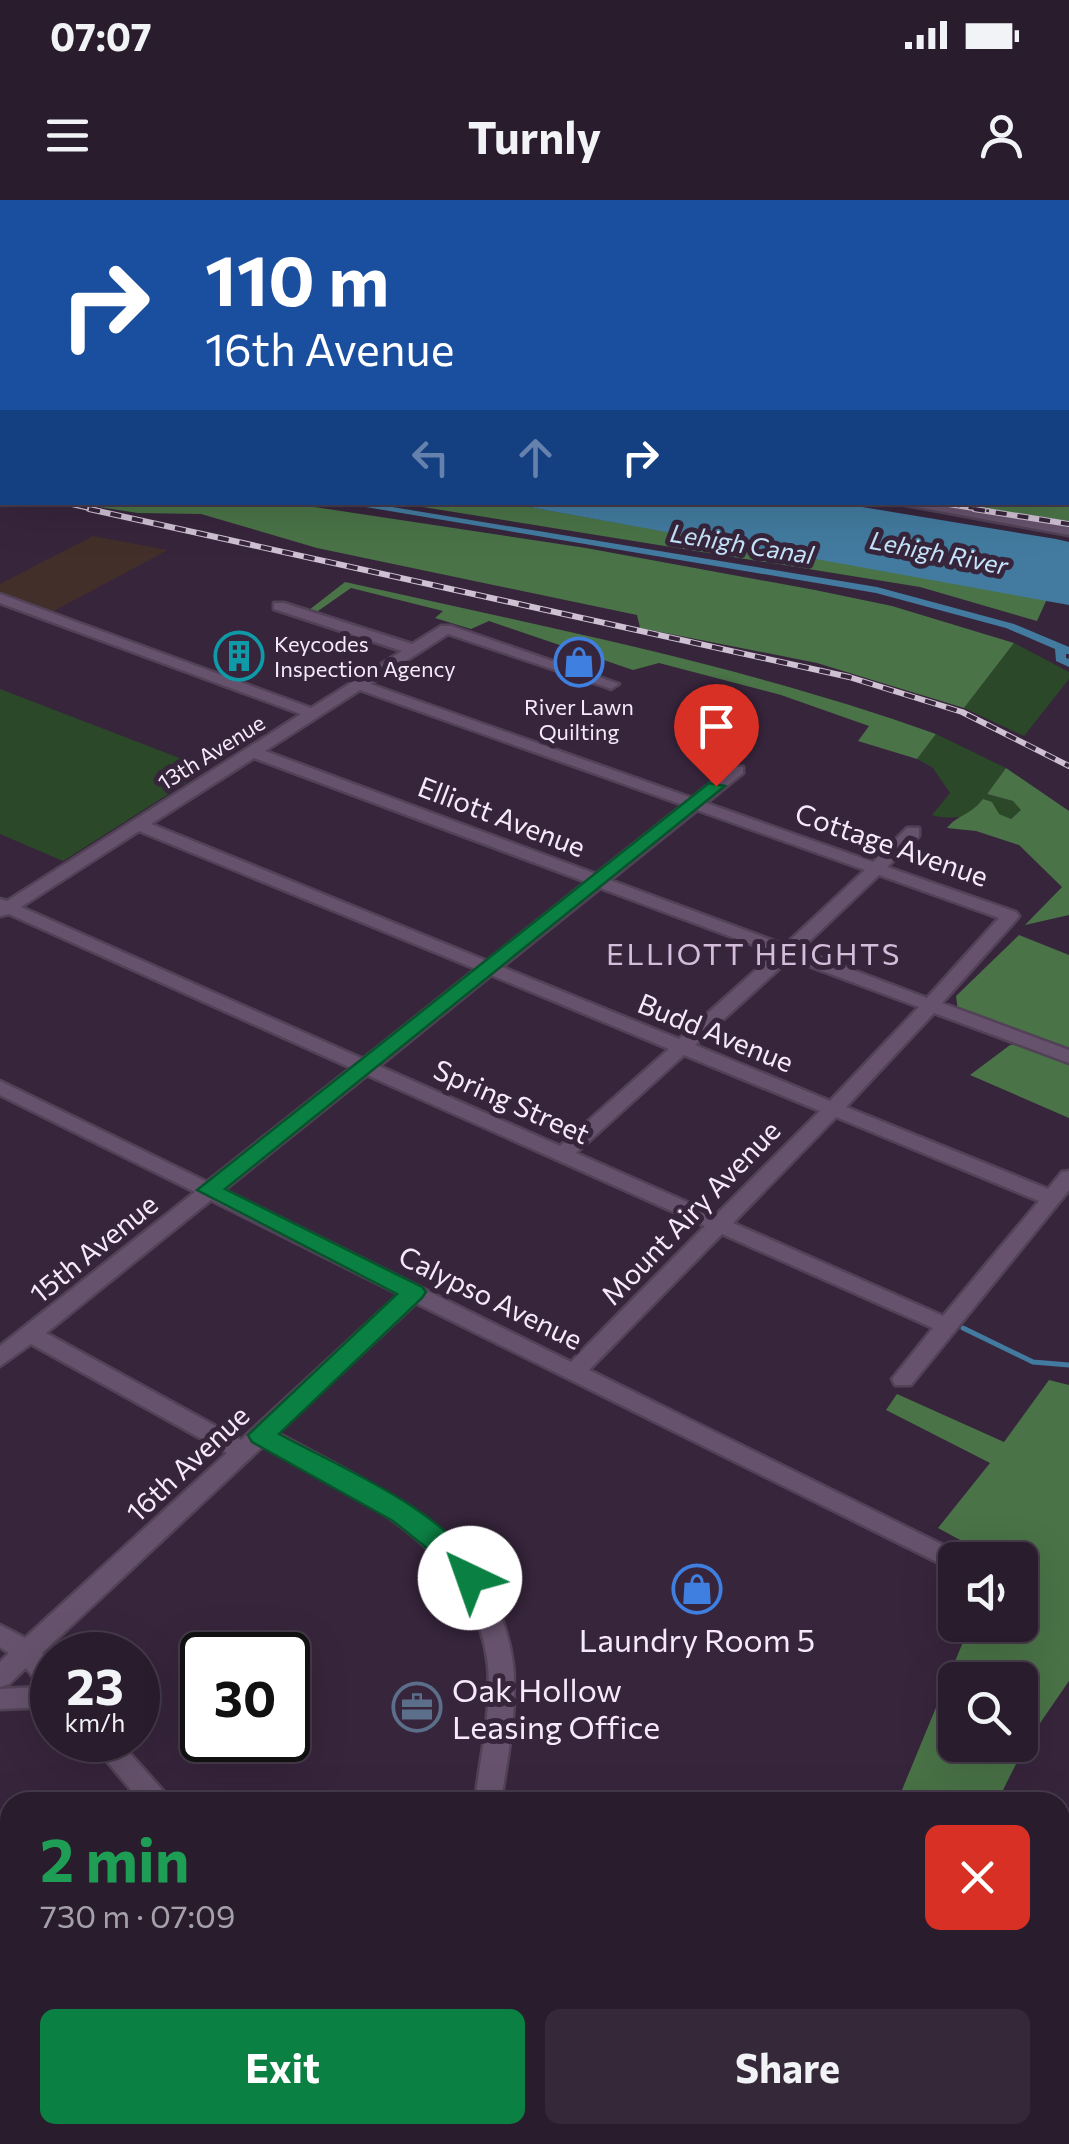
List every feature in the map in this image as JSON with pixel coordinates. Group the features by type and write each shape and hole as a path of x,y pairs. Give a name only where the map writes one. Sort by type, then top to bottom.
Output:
{"street":[{"path":"914,505 1069,531"},
{"path":"4,604 314,714"},
{"path":"279,606 414,650"},
{"name":"13th Avenue","path":"3,908 446,629 611,684"},
{"name":"Cottage Avenue","path":"360,684 1010,916"},
{"name":"Elliott Avenue","path":"254,752 1069,1057"},
{"name":"15th Avenue","path":"0,1358 737,770"},
{"name":"Budd Avenue","path":"139,824 1051,1198"},
{"path":"563,1154 879,868 913,832"},
{"name":"Spring Street","path":"3,908 947,1326"},
{"name":"Mount Airy Avenue","path":"574,1372 930,1006 1010,916"},
{"name":"Calypso Avenue","path":"0,1087 938,1554"},
{"path":"903,1378 1069,1176"},
{"name":"16th Avenue","path":"0,1677 414,1292"},
{"path":"30,1334 402,1514 448,1550 470,1578 488,1612 500,1663 489,1792"},
{"path":"0,1635 30,1656"},
{"path":"0,1699 30,1698"},
{"path":"122,1762 148,1792"}],"shaded area":[{"path":"93,536 168,550 52,612 0,593 0,584"}],"green space":[{"path":"86,505 301,505 586,548 815,590 892,606 1014,643 964,708 817,663 640,628 637,615 317,548 201,514 138,513"},
{"path":"410,505 518,505 1047,599 1037,621 920,587"},
{"path":"961,505 1069,505 1069,521"},
{"path":"345,582 717,667 936,734 917,759 858,741 869,726 781,695 659,663 633,670 489,621 471,629 435,618 443,611 351,588 318,611 309,610"},
{"path":"1014,643 1069,672 1069,679 1024,736 964,708"},
{"path":"0,689 208,769 63,861 0,834"},
{"path":"936,734 1006,768 987,794 1013,801 1022,810 1011,819 932,815 950,793 933,768 917,759"},
{"path":"1006,768 1069,811 1069,915 1025,925 1062,887 1019,845 976,831 947,828 983,799 1011,819 1021,810 1013,801 987,794"},
{"path":"1019,935 1069,955 1069,1055 958,1011 956,996"},
{"path":"1018,1044 1069,1063 1069,1118 970,1075 1010,1045"},
{"path":"1049,1380 1069,1385 1069,1681 1038,1726 1038,1662 955,1662 963,1642 1038,1642 1038,1542 964,1542 938,1528 990,1463 886,1410 897,1394 1004,1442"},
{"path":"938,1703 938,1762 1017,1762 1002,1792 901,1792"}],"water":[{"name":"Lehigh River","path":"518,505 850,505 1056,539 1069,542 1069,605"}],"waterway":[{"name":"Lehigh Canal","path":"359,505 877,590 1010,626 1069,651"},
{"path":"1061,648 1060,659 1069,664"},
{"path":"963,1328 1033,1362 1069,1365"}],"railway":[{"path":"74,505 100,511"},
{"path":"952,505 989,511"},
{"path":"89,509 849,677 962,712 1069,766"},
{"path":"974,509 1069,524"}],"place":[{"name":"Keycodes Inspection Agency","path":"239,656"},
{"name":"River Lawn Quilting","path":"579,662"},
{"name":"Laundry Room 5","path":"697,1589"},
{"name":"Oak Hollow Leasing Office","path":"417,1707"}],"district":[{"name":"ELLIOTT HEIGHTS","path":"754,952"}],"route":[{"path":"470,1578 448,1550 402,1514 261,1435 414,1292 208,1190 716,786"}]}
